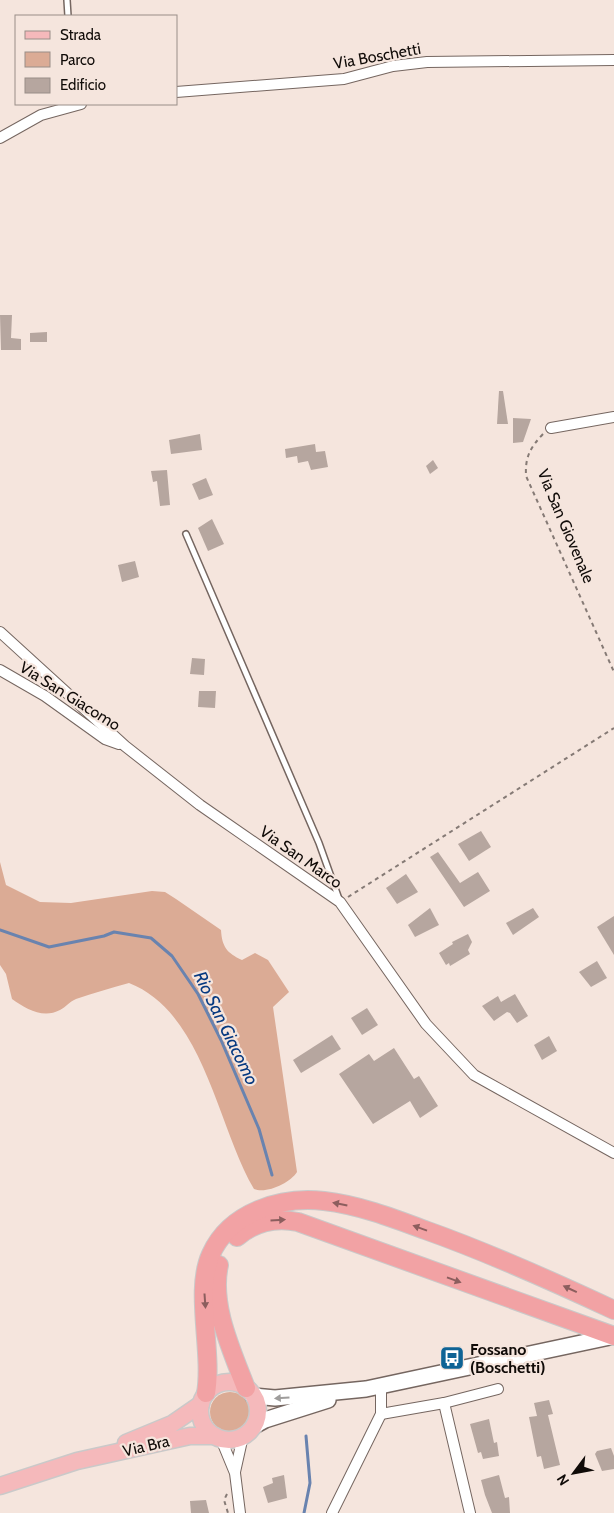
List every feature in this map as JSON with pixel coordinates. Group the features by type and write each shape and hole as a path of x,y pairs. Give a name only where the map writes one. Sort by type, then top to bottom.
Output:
{"highway":[{"path":"204,1398 208,1356 205,1291 207,1266 211,1254 224,1233 238,1222 256,1210 284,1201 323,1200 387,1216 474,1248 614,1310"},
{"path":"250,1392 221,1314 217,1286 219,1268 226,1250 237,1237 253,1226 274,1220 284,1219 312,1227 614,1336"}],"main road":[{"path":"373,1388 275,1398 250,1392 232,1382 225,1382 212,1388 204,1398 201,1418 204,1425 218,1438 233,1440 265,1420 373,1388 614,1336"},
{"path":"248,1431 258,1411 250,1392"},
{"name":"Via Bra","path":"0,1486 78,1461 172,1424 204,1398"},
{"name":"Via Bra","path":"78,1461 190,1436 218,1438"}],"street":[{"name":"Via Boschetti","path":"178,92 344,79 393,66 427,62 614,60"},
{"path":"0,138 40,115 69,105"},
{"path":"550,428 614,417"},
{"name":"Via San Marco","path":"0,632 125,746 200,805 340,902 426,1024 474,1075 614,1153"},
{"name":"Via San Giacomo","path":"0,670 45,696 105,738 125,746"},
{"path":"332,1513 381,1414 373,1388"},
{"path":"381,1414 444,1403 498,1389"},
{"path":"444,1403 470,1513"},
{"path":"235,1473 248,1431"},
{"path":"218,1438 235,1473 240,1513"}],"lane":[{"path":"67,0 68,15"},
{"path":"186,534 319,843 340,902"}],"path":[{"name":"Via San Giovenale","path":"550,428 530,448 525,461 526,476 614,672"},
{"path":"340,902 614,728"},
{"path":"228,1493 224,1500 228,1513"}],"green space":[{"path":"0,862 6,885 40,902 71,903 152,891 165,892 221,930 224,945 233,955 242,960 255,953 268,960 289,992 273,1007 297,1172 294,1176 284,1184 271,1189 254,1189 241,1163 206,1073 192,1044 175,1019 154,998 129,983 76,999 54,1013 35,1012 12,999 6,974 0,965"},
{"path":"230,1392 244,1398 250,1412 244,1426 230,1432 216,1426 210,1412 216,1398"}],"building":[{"path":"0,315 12,315 11,338 21,339 21,350 1,350"},
{"path":"47,332 47,342 30,342 30,333"},
{"path":"499,391 503,391 508,424 497,424"},
{"path":"513,418 531,419 523,442 513,443"},
{"path":"200,434 202,450 171,454 169,440"},
{"path":"315,444 316,452 325,451 328,467 311,470 308,461 298,463 297,456 286,458 285,449"},
{"path":"433,460 438,468 430,474 426,466"},
{"path":"167,470 170,505 160,506 157,481 153,482 151,471"},
{"path":"206,478 213,495 199,500 192,484"},
{"path":"212,519 224,544 208,551 198,528"},
{"path":"135,561 139,577 122,582 118,565"},
{"path":"192,658 205,659 204,675 190,674"},
{"path":"199,691 216,691 215,708 198,707"},
{"path":"481,831 491,847 469,861 458,844"},
{"path":"438,852 460,883 478,872 490,891 464,907 430,857"},
{"path":"406,874 418,892 397,904 386,888"},
{"path":"430,908 439,925 415,937 408,925"},
{"path":"533,908 539,917 513,935 506,923"},
{"path":"614,916 614,955 597,927"},
{"path":"468,934 472,942 468,950 470,954 450,966 449,963 446,965 439,953 453,944 452,942"},
{"path":"597,961 607,978 591,987 579,972"},
{"path":"515,994 528,1016 517,1023 510,1013 507,1012 494,1021 482,1006 498,996 501,1002"},
{"path":"367,1008 378,1025 362,1035 351,1018"},
{"path":"332,1035 341,1049 301,1073 293,1060"},
{"path":"549,1036 557,1051 542,1060 534,1045"},
{"path":"394,1048 414,1079 419,1076 438,1106 420,1118 410,1101 373,1124 339,1074 369,1054 374,1061"},
{"path":"549,1400 553,1414 548,1415 560,1465 544,1469 541,1456 537,1457 529,1417 537,1416 534,1403"},
{"path":"489,1419 494,1443 497,1442 499,1456 483,1459 481,1452 478,1453 470,1424"},
{"path":"611,1448 614,1456 614,1469 602,1471 595,1454 597,1451"},
{"path":"284,1475 287,1498 268,1503 263,1487 273,1483 272,1478"},
{"path":"499,1475 505,1498 509,1497 510,1513 492,1513 485,1495 481,1480"},
{"path":"206,1500 209,1513 191,1513 190,1501"}],"waterway":[{"name":"Rio San Giacomo","path":"0,930 49,947 104,936 114,932 151,938 172,956 198,994 221,1040 259,1129 272,1175"},
{"name":"Rio San Giacomo","path":"304,1513 310,1483 306,1436"}],"place":[{"name":"Fossano (Boschetti)","path":"452,1358"}]}
